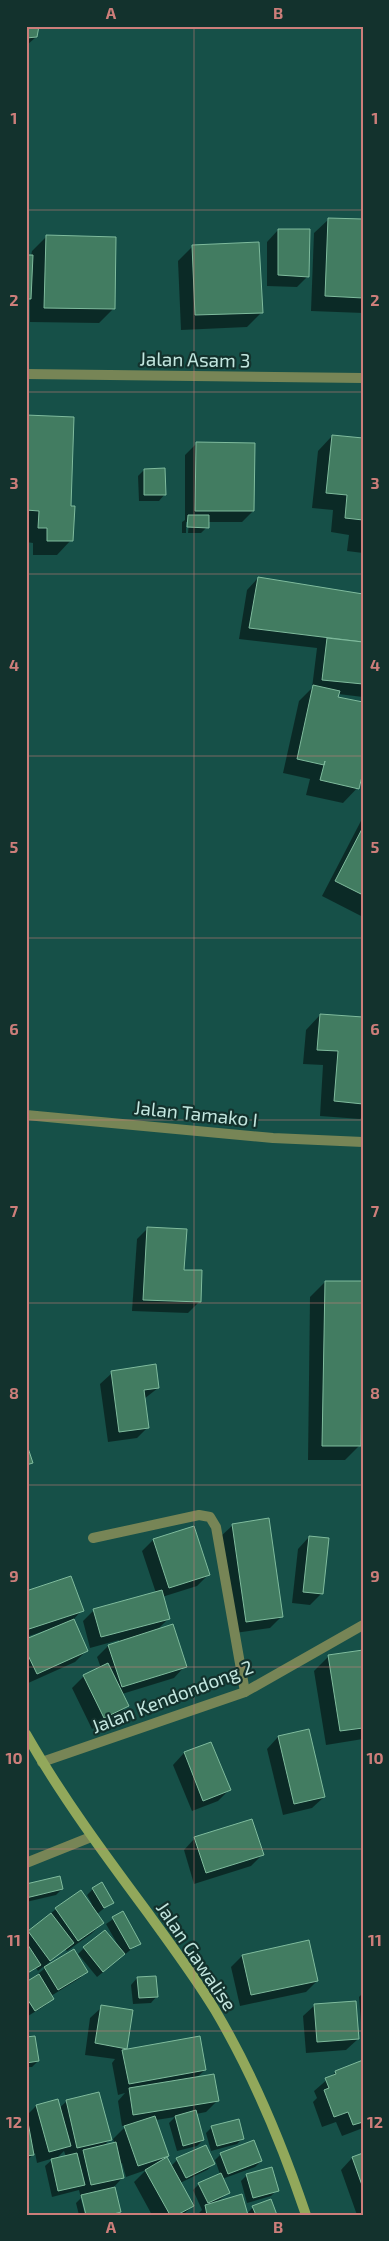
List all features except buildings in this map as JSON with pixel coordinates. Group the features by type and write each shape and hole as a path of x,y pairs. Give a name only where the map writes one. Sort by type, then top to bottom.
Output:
{"street":[{"name":"Jalan Asam 3","path":"26,374 363,378"},
{"name":"Jalan Tamako I","path":"26,1114 273,1138 363,1142"},
{"path":"93,1538 199,1515 210,1517 216,1527 245,1692"},
{"name":"Jalan Kendondong 2","path":"42,1762 245,1692 363,1625"},
{"name":"Jalan Gawalise","path":"26,1734 42,1762 92,1837 170,1944 215,2010 263,2103 306,2215"},
{"path":"26,1863 92,1837"}]}
